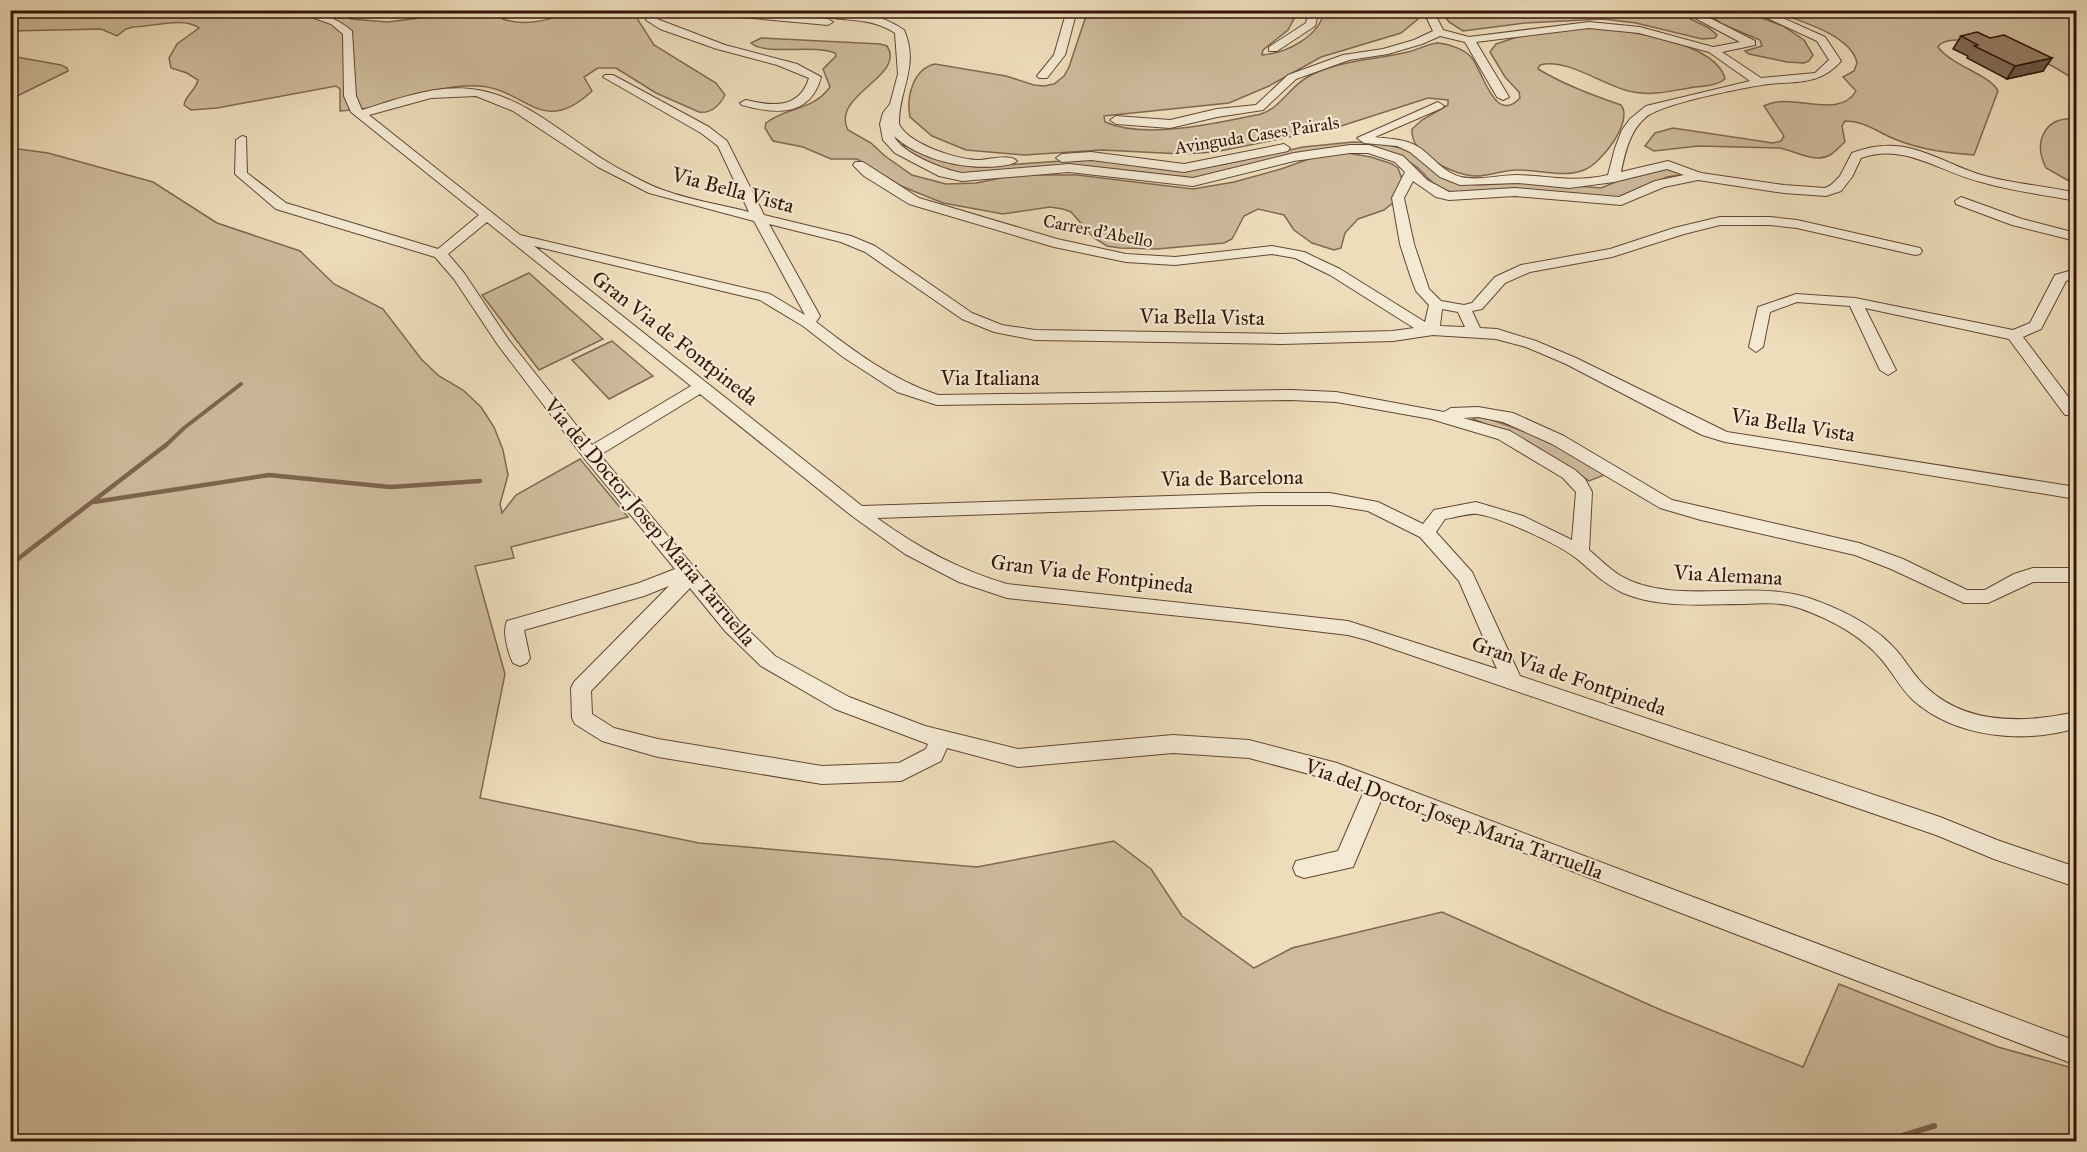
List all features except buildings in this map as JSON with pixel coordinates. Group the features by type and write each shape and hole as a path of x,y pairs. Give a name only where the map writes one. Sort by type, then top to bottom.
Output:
{"street":[{"name":"Gran Via de Fontpineda","path":"297,10 335,22 348,33 350,96 352,106 360,114 858,512 918,556 963,577 1007,591 1348,627 1396,641 1940,827 1994,849 2076,877"},
{"path":"663,10 654,13 651,20 661,27 801,69 815,77 812,90 788,108 772,109 746,103"},
{"path":"698,10 891,25"},
{"path":"812,10 873,20 891,25 900,32 905,71 896,103"},
{"path":"1043,76 1059,55 1072,10"},
{"path":"1273,49 1311,24 1314,10"},
{"path":"1428,10 1438,32"},
{"path":"1685,10 1750,43 1713,50"},
{"path":"1614,178 1622,140 1642,112 1650,108 1759,82 1818,76 1835,61 1821,39 1755,10"},
{"path":"1116,120 1170,124 1217,113 1259,108 1292,77 1347,57 1384,52 1418,42 1438,32 1469,40 1589,25 1640,30 1713,50 1759,82"},
{"path":"1469,40 1503,97"},
{"path":"609,77 705,130 723,144 740,183 813,316 808,323"},
{"name":"Via Bella Vista","path":"360,114 437,94 466,93 490,96 557,133 585,153 664,195 846,239 870,249 967,316 1008,331 1035,335 1281,339 1393,336 1433,330 1497,334 1532,344 1571,361 1708,431 1725,437 2076,493"},
{"name":"Avinguda Cases Pairals","path":"896,103 893,124 900,136 916,146 970,163 1091,156 1184,168 1302,144 1361,139 1399,144 1414,149 1444,174 1460,181 1518,179 1569,184 1614,178 1668,165 1698,176"},
{"name":"Avinguda Cases Pairals","path":"896,103 889,113 886,124 890,140 899,150 943,173 962,177 1069,168 1193,182 1294,157 1350,148 1369,149 1399,159 1423,183 1441,194"},
{"path":"1361,139 1438,106"},
{"path":"1399,144 1395,132 1402,121"},
{"path":"242,140 241,174 281,206 440,254 486,216"},
{"path":"1400,203 1417,194 1457,196 1515,192 1621,201 1667,181 1698,176 1784,189 1826,192 1836,188 1846,177 1856,156 1876,148 1889,148 1925,156 1982,179 2076,197"},
{"name":"Carrer d'Abello","path":"859,165 914,201 1054,243 1126,258 1175,261 1272,250 1299,255 1335,272 1416,324 1433,330"},
{"path":"1412,171 1398,198 1407,244 1418,278 1423,291 1436,304 1464,309 1477,306 1500,280 1526,268 1612,253 1679,231 1720,221 1770,220 1915,251"},
{"path":"1961,201 2017,222 2076,237"},
{"name":"Via Italiana","path":"512,237 647,271 765,297 808,323 848,354 892,382 918,396 937,400 1291,395 1336,397 1432,414"},
{"name":"Via del Doctor Josep Maria Tarruella","path":"440,254 459,276 503,342 590,454 732,626 768,661 842,702 940,738 1018,758 1173,744 1250,749 1337,772 2076,1053"},
{"path":"1756,347 1763,310 1796,298 1854,302 2014,335 2036,326 2060,278 2076,273"},
{"path":"1854,302 1888,370"},
{"path":"1433,330 1432,317 1436,304"},
{"path":"1464,309 1474,332"},
{"path":"2014,335 2071,411"},
{"path":"590,454 701,387"},
{"path":"1432,414 1478,412 1507,417 1558,440 1666,504 1701,514 1819,538 1859,550 1897,564 1938,586 1975,599 1991,597 2019,579 2035,575 2076,575"},
{"path":"1432,414 1504,435 1569,474 1579,483 1584,492 1580,552"},
{"name":"Via de Barcelona","path":"858,512 1114,503 1330,499 1372,506 1426,533 1466,577 1512,681"},
{"name":"Via Alemana","path":"1426,533 1440,514 1476,508 1518,520 1580,552 1615,581 1650,593 1723,598 1778,596 1819,609 1858,627 1888,653 1923,697 1953,714 2007,730 2066,724 2076,720"},
{"path":"520,658 514,626 645,589 689,573"},
{"path":"689,573 581,688 582,718 609,735 658,748 822,775 901,772 934,755 940,738"},
{"path":"1304,868 1345,860 1376,787"}],"shaded area":[{"path":"11,10 327,10 351,19 388,22 419,18 433,11 509,10 503,19 522,23 540,21 582,10 637,11 638,20 654,45 716,83 725,95 715,108 707,112 699,112 656,93 616,68 598,68 584,77 592,91 575,104 560,110 547,111 534,107 495,89 466,86 427,93 376,107 340,111 340,89 336,86 217,108 191,110 184,105 198,80 187,73 171,68 169,58 177,44 199,28 177,22 133,27 117,36 101,29 11,31"},
{"path":"1088,10 1298,11 1288,30 1263,50 1262,55 1282,51 1301,42 1316,28 1324,11 1413,11 1418,19 1401,33 1321,57 1269,86 1229,103 1104,116 1105,122 1140,130 1182,128 1261,114 1274,107 1300,82 1330,67 1408,52 1438,43 1456,47 1468,54 1496,100 1503,105 1511,105 1520,98 1519,92 1505,77 1490,52 1496,44 1550,29 1591,28 1647,35 1675,42 1698,52 1716,64 1725,79 1708,86 1661,93 1640,93 1622,89 1562,65 1540,65 1538,69 1558,80 1621,105 1624,112 1623,121 1614,141 1599,160 1584,170 1560,174 1513,170 1474,176 1434,162 1418,147 1413,138 1412,129 1422,120 1448,105 1448,100 1428,98 1338,127 1215,152 1182,154 1102,150 1024,155 966,150 932,136 910,117 910,93 916,78 927,67 935,64 1006,76 1034,85 1054,84 1064,76 1069,67"},
{"path":"2042,10 2076,16 2076,81 2046,63 2007,46 1961,40 1943,43 1938,47 1952,60 1987,80 1998,91 1974,155 1916,146 1866,125 1845,121 1842,126 1845,142 1832,154 1818,158 1779,148 1698,146 1654,151 1645,146 1655,133 1673,128 1773,143 1781,141 1784,136 1764,106 1775,102 1826,105 1848,100 1856,91 1843,77 1854,71 1857,63 1853,53 1834,36 1772,11"},
{"path":"1441,11 1674,11 1709,28 1717,35 1715,38 1702,39 1636,23 1603,19 1525,23 1463,31 1449,22"},
{"path":"1705,11 1744,11 1783,26 1804,40 1813,55 1809,61 1804,63 1749,54 1745,51 1762,46 1760,40 1722,24"},
{"path":"761,38 887,46 890,57 887,67 849,106 845,118 848,130 871,143 912,175 946,184 976,183 1016,175 1077,175 1193,189 1234,182 1320,155 1341,152 1371,157 1392,164 1398,168 1402,179 1394,202 1384,210 1358,219 1345,233 1341,248 1334,250 1312,243 1294,230 1284,215 1258,209 1244,216 1232,239 1224,243 1157,249 1107,246 1094,238 1071,212 1063,209 1050,207 1003,214 943,203 901,186 857,159 831,159 803,147 773,141 765,128 766,123 782,114 807,105 823,95 830,87 823,69 836,56 835,53 814,49 767,49 751,43"},
{"path":"11,56 61,65 68,71 11,99"},
{"path":"2065,119 2076,119 2076,185 2046,168 2042,158 2041,140 2049,126"},
{"path":"1353,142 1378,143 1410,150 1458,183 1480,185 1526,182 1601,188 1618,181 1667,169 1680,172 1680,175 1667,177 1636,192 1615,198 1507,189 1451,192 1438,188 1417,167 1403,158 1369,147 1194,178 1113,169 954,173 937,168 906,150 903,145 946,161 976,167 1089,159 1175,170 1220,165 1303,147"},
{"path":"11,148 48,153 153,182 217,223 300,251 334,284 383,309 422,360 439,376 463,390 481,407 494,427 503,450 508,475 500,504 502,513 516,495 580,459 628,517 511,547 514,558 475,566 505,674 480,798 699,843 977,867 1114,841 1151,869 1182,916 1254,968 1292,948 1442,912 1661,1010 1803,1067 1839,984 1998,1047 2076,1069 2076,1141 11,1141"},
{"path":"529,273 603,339 539,370 482,295"},
{"path":"612,341 653,376 609,399 572,360"},
{"path":"1478,415 1543,438 1607,474 1589,481 1522,439 1473,419"}],"waterway":[{"path":"164,447 184,428 241,384"},
{"path":"10,565 166,445"},
{"path":"94,502 269,475 390,487 480,481"},
{"path":"1882,1142 1934,1126"}]}
